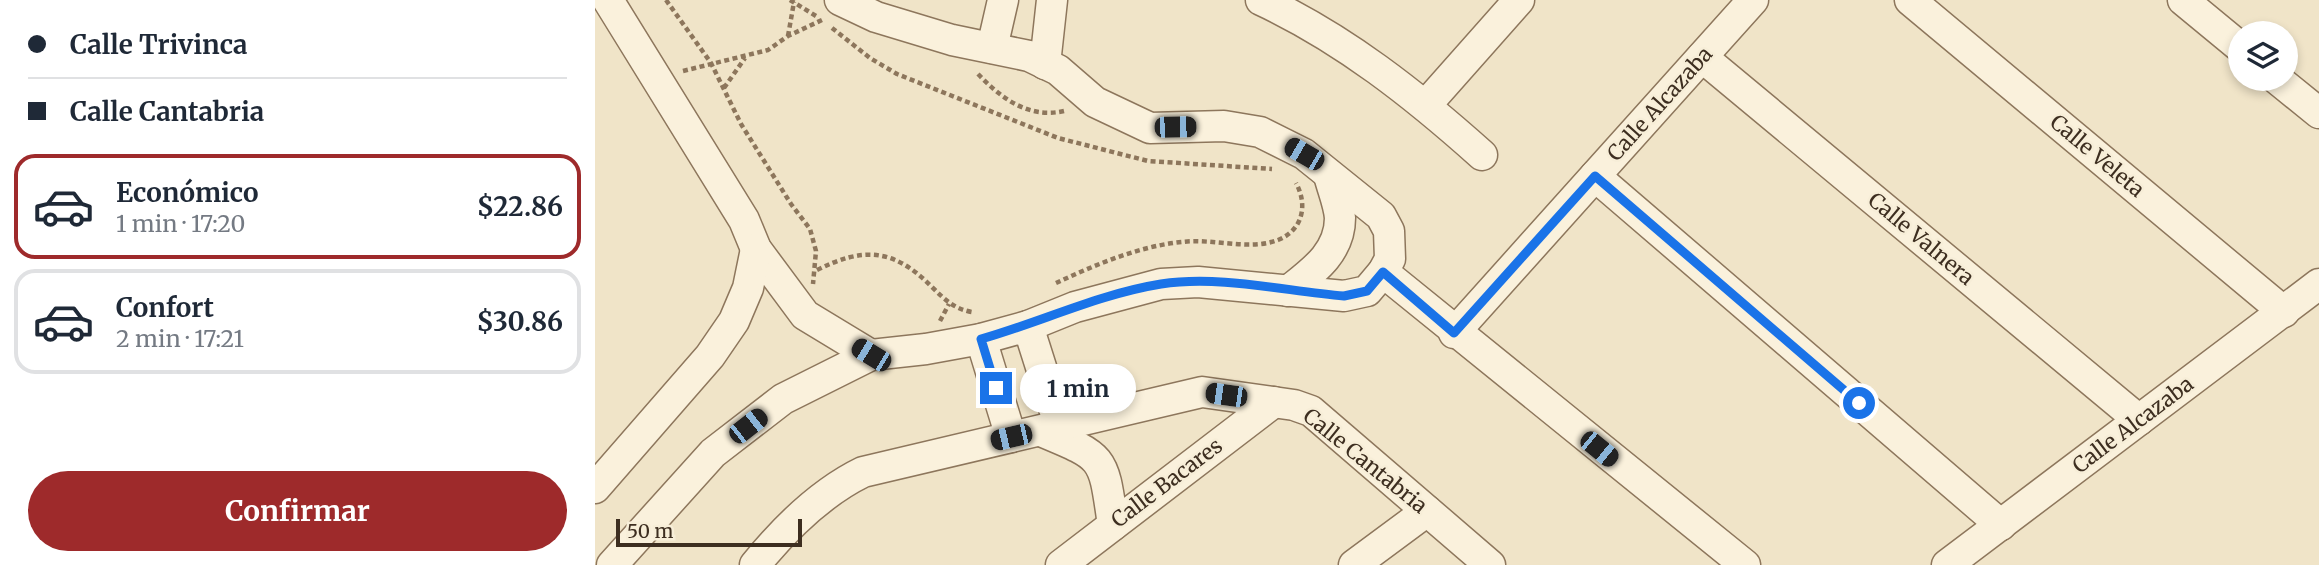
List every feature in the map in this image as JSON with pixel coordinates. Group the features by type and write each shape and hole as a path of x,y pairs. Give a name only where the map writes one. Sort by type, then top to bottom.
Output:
{"street":[{"path":"608,0 659,78 744,220 756,249 804,315 871,355"},
{"path":"992,48 1003,0"},
{"path":"1045,64 1052,0"},
{"path":"1261,0 1294,6 1426,105 1482,155"},
{"path":"1426,105 1519,0"},
{"name":"Calle Alcazaba","path":"1454,333 1753,0"},
{"name":"Calle Veleta","path":"1910,0 2284,312"},
{"path":"2183,0 2228,37"},
{"path":"612,565 713,453 783,399 871,355 926,349 980,326 1028,326 1075,307 1161,284 1198,282 1344,296 1367,291 1390,259 1389,231 1381,216 1304,154 1260,132 1224,126 1150,128 1095,102 1058,69 1029,56 952,40 876,17 831,10"},
{"name":"Calle Valnera","path":"1702,57 2139,420"},
{"path":"2292,91 2319,113"},
{"path":"1288,291 1323,263 1334,242 1340,217 1329,175"},
{"path":"1595,176 2001,525"},
{"path":"595,488 710,356 734,321 748,288 756,249"},
{"path":"1383,272 1454,333 1745,565"},
{"name":"Calle Alcazaba","path":"1947,565 2319,284"},
{"path":"980,326 1011,437"},
{"path":"1028,326 1050,429 1089,453 1099,463 1106,476 1114,525"},
{"name":"Calle Cantabria","path":"755,565 781,533 852,477 863,472 1202,392 1274,402 1311,411 1490,565"},
{"name":"Calle Bacares","path":"1061,565 1274,402"},
{"path":"1354,565 1427,511"}],"path":[{"path":"666,0 711,63 748,135 810,229 816,251 817,270 865,253 893,257 980,326"},
{"path":"810,0 810,10"},
{"path":"788,36 792,1 810,10 831,10"},
{"path":"659,78 768,50 831,10"},
{"path":"831,10 870,58 897,74 1058,138 1108,153 1148,161 1281,170"},
{"path":"952,40 978,75 999,96 1019,107 1054,113 1095,102"},
{"path":"724,88 745,57"},
{"path":"1047,287 1097,263 1181,242 1265,244 1280,239 1292,230 1303,214 1303,203 1293,178"}],"route":[{"path":"996,388 981,339 1028,326 1075,307 1161,284 1198,282 1344,296 1367,291 1383,272 1454,333 1595,176 1859,403"}]}
